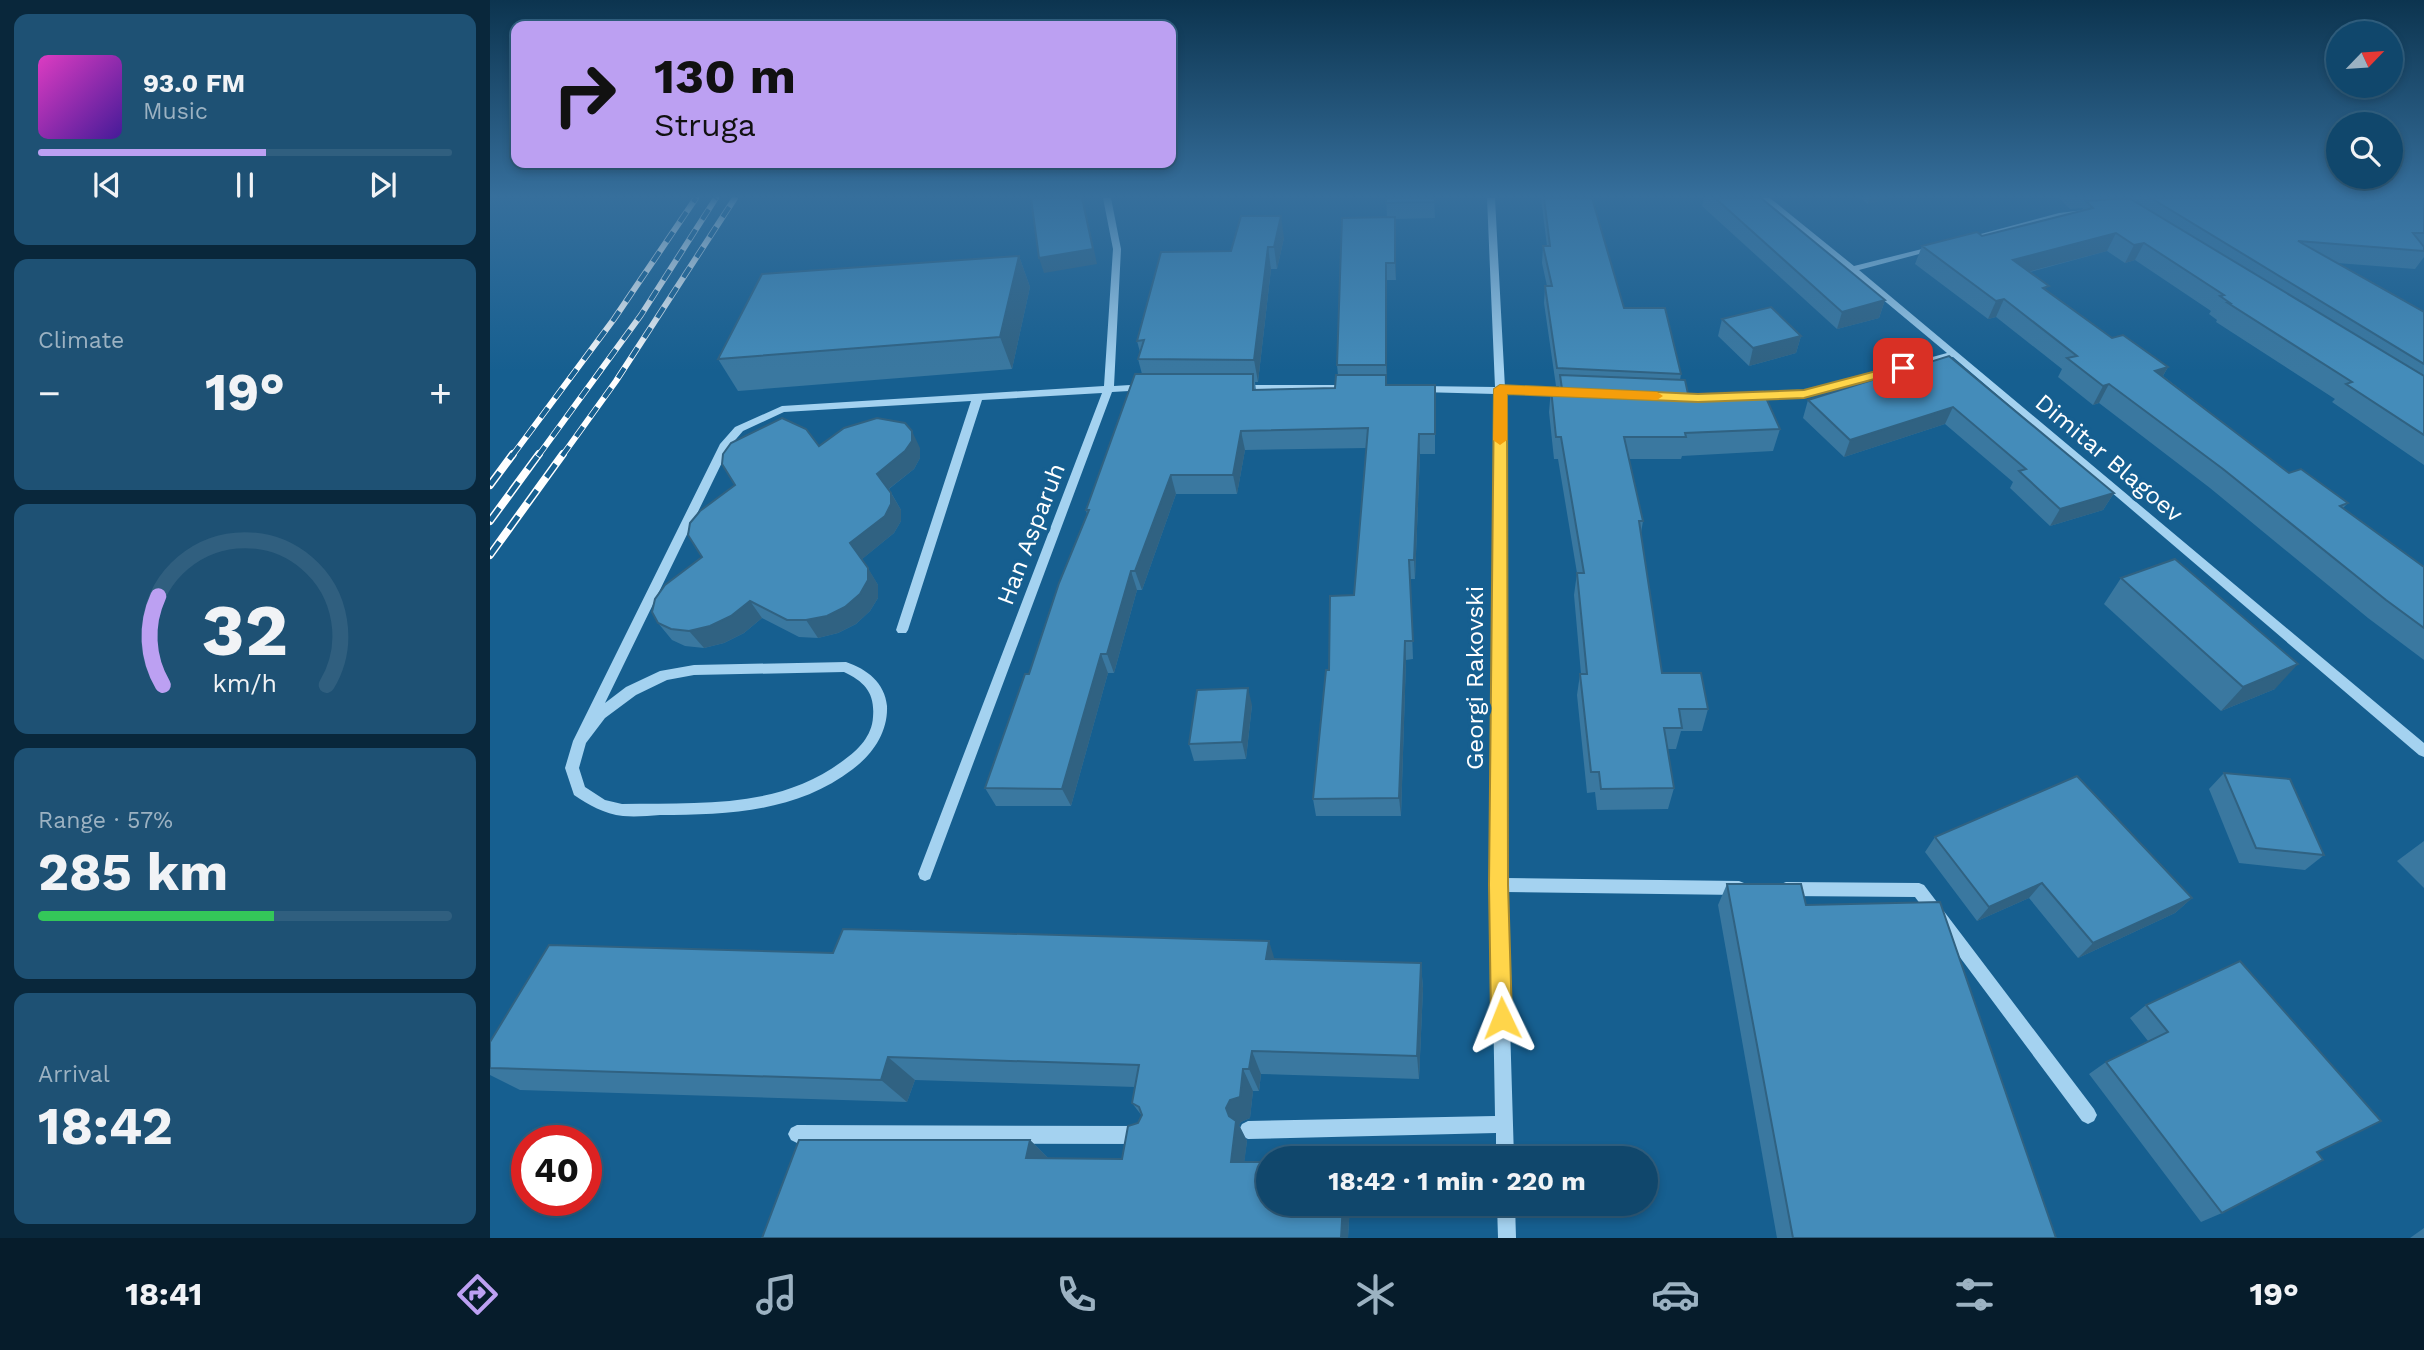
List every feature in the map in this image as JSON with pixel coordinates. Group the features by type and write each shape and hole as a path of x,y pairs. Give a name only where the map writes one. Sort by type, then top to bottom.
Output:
{"street":[{"name":"Han Asparuh","path":"925,874 1109,387 1117,256"},
{"name":"Georgi Rakovski","path":"1494,256 1500,389 1498,885 1505,1146"},
{"name":"Dimitar Blagoev","path":"1836,256 2424,751"},
{"path":"1852,269 1902,256"},
{"path":"1738,396 1804,394 1953,354"},
{"path":"1109,387 1165,388"},
{"path":"1235,388 1361,389"},
{"path":"1402,389 1500,389 1579,393"},
{"path":"902,630 978,396"},
{"path":"846,667 870,678 881,698 880,723 864,751 837,777 802,795 764,804 622,810 602,805 579,791 572,768 580,741 600,714 631,691 665,675 684,672 846,667"},
{"path":"1248,1130 1504,1124"},
{"path":"797,1134 1146,1135"},
{"path":"1506,1216 1507,1238"}],"lane":[{"path":"580,741 725,444 739,429 782,409 1109,387"},
{"path":"1498,885 1919,890 2088,1115"}],"building":[{"path":"1019,256 1000,337 718,359 762,274"},
{"path":"1160,256 1267,256 1254,360 1138,359 1144,340 1137,341"},
{"path":"1341,256 1395,256 1395,263 1386,263 1386,365 1337,365"},
{"path":"1545,256 1609,256 1624,308 1665,308 1681,374 1557,368 1545,286 1552,286"},
{"path":"1779,256 1831,256 1885,300 1842,312"},
{"path":"1935,256 2029,256 2013,260 2049,286 2043,288 2112,338 2123,335 2168,367 2155,371 2289,473 2301,469 2348,503 2340,506 2424,567 2424,628 2223,469 2109,384 2103,386 2067,358 2077,356 2004,299 1996,301"},
{"path":"2164,256 2225,256 2424,376 2424,435 2346,384 2352,382 2228,303 2220,296 2224,295"},
{"path":"2246,256 2324,256 2424,312 2424,364"},
{"path":"1771,307 1801,336 1753,348 1722,319"},
{"path":"1949,356 2114,493 2060,509 2019,471 2026,469 1953,407 1850,440 1808,400"},
{"path":"1135,374 1253,374 1253,390 1335,388 1336,375 1386,375 1386,385 1435,385 1435,434 1419,434 1414,560 1409,560 1413,641 1405,641 1399,798 1313,799 1326,670 1329,670 1330,596 1354,595 1368,428 1241,431 1233,475 1171,475 1135,571 1131,571 1107,654 1101,654 1062,789 985,788 1025,674 1029,674 1059,583 1089,510 1086,510"},
{"path":"1560,375 1685,380 1688,394 1763,391 1780,429 1685,433 1686,437 1624,437 1643,521 1639,521 1662,673 1701,673 1708,709 1679,709 1682,728 1664,728 1674,788 1601,789 1599,772 1591,772 1580,674 1587,674 1577,573 1584,573 1561,437 1556,437 1551,389 1562,389"},
{"path":"782,418 806,429 819,446 844,428 877,418 905,423 912,431 912,441 905,451 877,474 891,493 891,504 885,516 850,543 868,568 868,580 860,594 845,607 827,616 806,620 787,620 750,601 731,616 710,626 689,631 671,629 658,623 652,612 655,599 665,585 702,557 688,535 690,523 700,511 735,485 722,464 723,454 731,443"},
{"path":"2175,559 2298,664 2243,687 2121,578"},
{"path":"1248,688 1242,742 1189,744 1197,690"},
{"path":"2224,773 2290,779 2324,855 2256,848"},
{"path":"2077,776 2192,898 2093,943 2042,883 1989,907 1935,837"},
{"path":"1727,884 1801,884 1806,905 1940,902 2056,1238 1793,1238"},
{"path":"843,929 1269,941 1266,959 1421,963 1417,1056 1252,1051 1249,1069 1243,1069 1240,1097 1230,1100 1226,1108 1229,1116 1236,1121 1231,1162 1256,1162 1256,1216 1342,1216 1341,1238 762,1238 799,1140 1030,1140 1026,1158 1122,1159 1128,1126 1138,1123 1142,1115 1139,1107 1132,1103 1139,1065 888,1057 881,1080 490,1068 490,1042 549,945 833,953"},
{"path":"2240,961 2381,1121 2317,1152 2323,1160 2222,1213 2106,1062 2168,1032 2146,1005"}],"railway":[{"path":"512,456 614,319 657,256"},
{"path":"538,456 641,315 679,256"},
{"path":"562,456 616,381 697,256"},
{"path":"490,485 513,454"},
{"path":"490,521 539,454"},
{"path":"490,555 563,454"}],"slow traffic":[{"path":"1500,440 1500,389 1657,396"}],"route":[{"path":"1502,1018 1498,885 1500,389 1698,398 1804,394 1903,368"}]}
